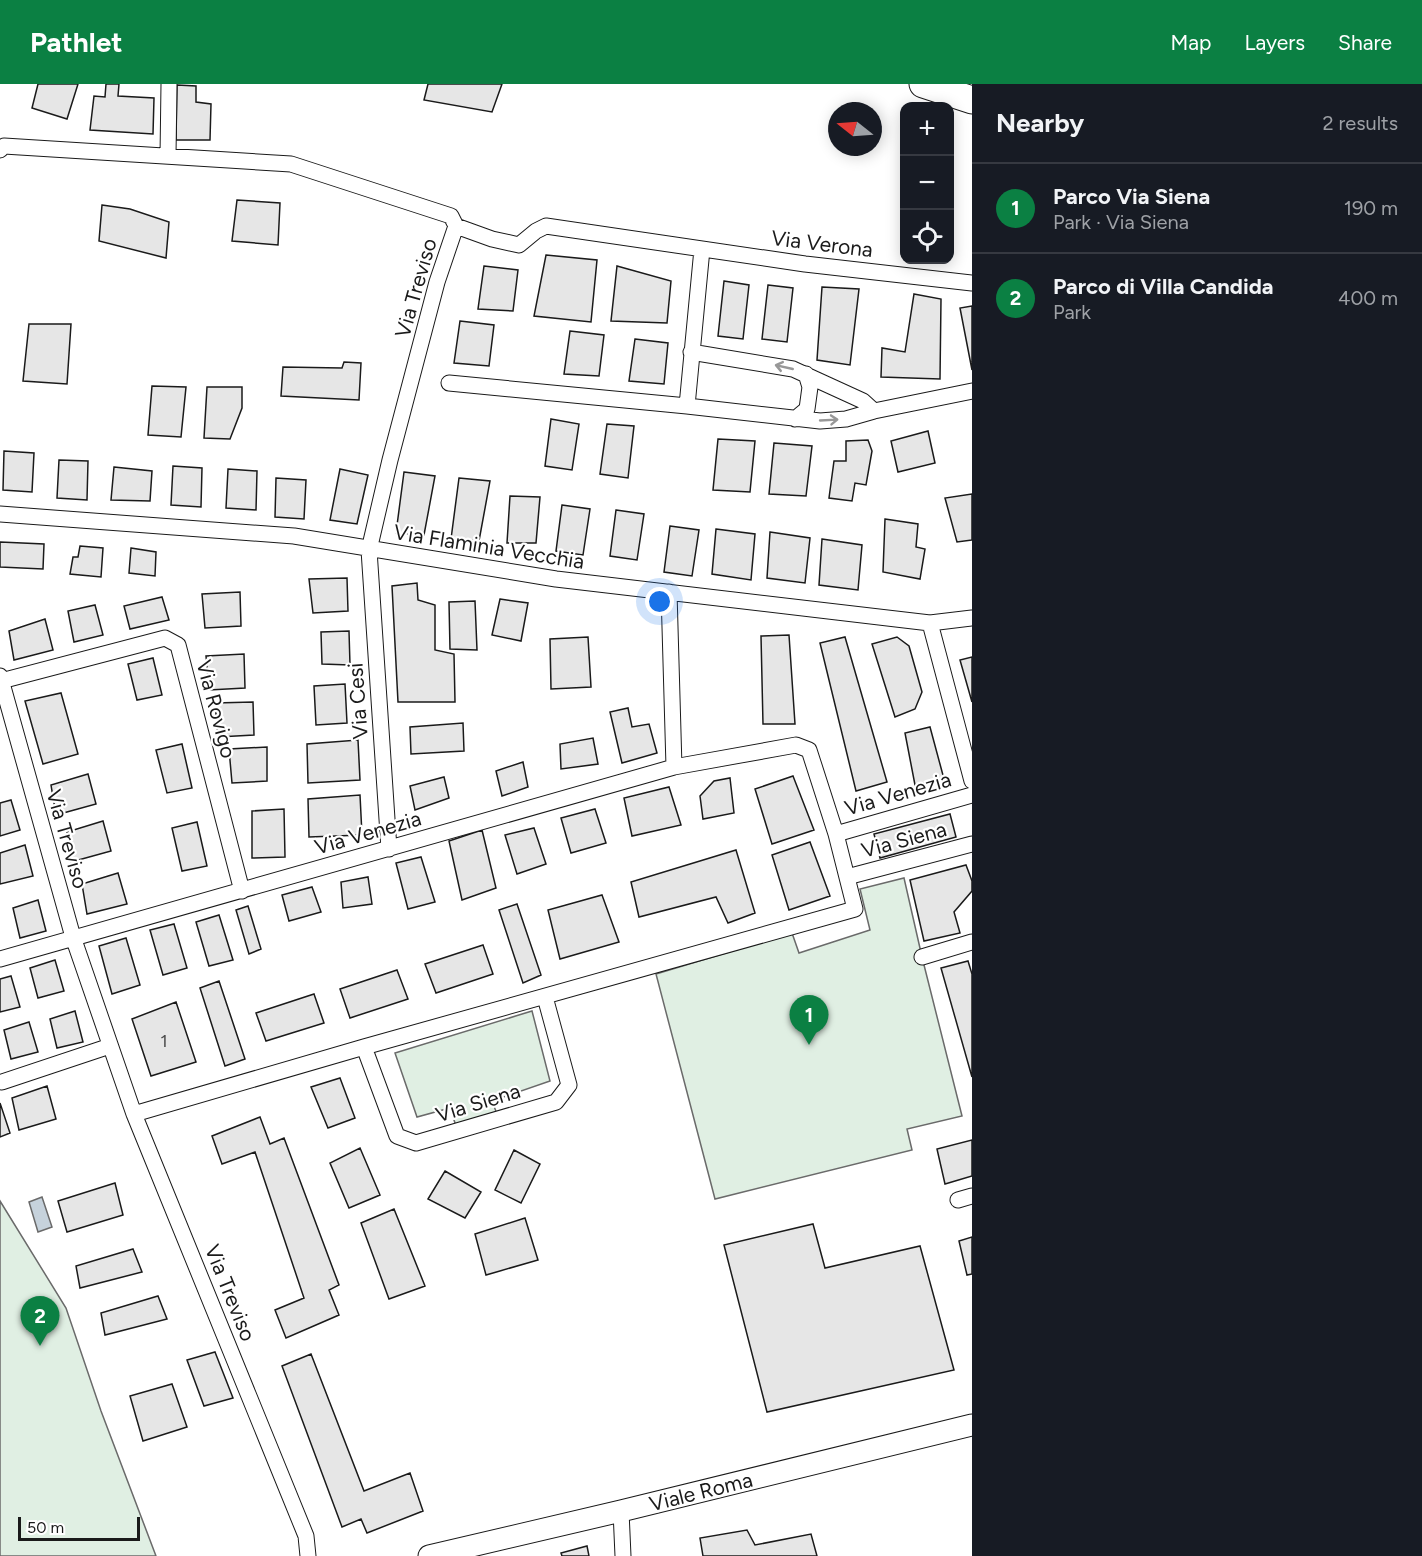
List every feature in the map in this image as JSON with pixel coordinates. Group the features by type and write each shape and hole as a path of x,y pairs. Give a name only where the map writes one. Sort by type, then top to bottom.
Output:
{"highway":[{"path":"923,84 972,100"}],"main road":[{"name":"Viale Roma","path":"429,1556 972,1425"}],"street":[{"path":"168,156 170,84"},
{"name":"Via Treviso","path":"0,150 4,146 291,164 451,216 456,226 437,282 369,550"},
{"name":"Via Verona","path":"456,226 492,239 519,245 546,226 805,264 972,283"},
{"path":"687,406 702,249"},
{"path":"691,352 776,365 806,374 863,401 874,411"},
{"path":"795,419 807,409 810,387 806,374"},
{"path":"449,383 820,421 846,419 972,391"},
{"name":"Via Flaminia Vecchia","path":"0,514 294,536 556,579 930,623 972,618"},
{"name":"Via Cesi","path":"369,550 389,849"},
{"path":"669,592 674,767"},
{"name":"Via Venezia","path":"930,623 969,754 972,781"},
{"name":"Via Rovigo","path":"1,679 165,638 178,645 242,891"},
{"name":"Via Treviso","path":"1,679 73,937 110,1046 134,1113 306,1536 308,1556"},
{"name":"Via Venezia","path":"0,958 674,767 796,745 809,750 842,856"},
{"name":"Via Venezia","path":"836,834 972,795"},
{"name":"Via Siena","path":"847,877 972,844"},
{"name":"Via Siena","path":"134,1113 855,909 842,856"},
{"path":"922,957 972,942"},
{"name":"Via Siena","path":"364,1047 397,1136 416,1143 556,1101 569,1085 545,996"},
{"path":"2,1082 110,1046"},
{"path":"621,1511 623,1556"}],"green space":[{"path":"904,878 962,1116 907,1129 912,1150 715,1199 656,974 792,933 799,953 870,930 860,889"},
{"path":"532,1011 550,1081 492,1101 497,1114 456,1126 450,1108 417,1117 395,1053"},
{"path":"0,1201 66,1308 101,1411 156,1556 0,1556"}],"shaded area":[{"path":"42,1197 52,1227 38,1232 29,1202"}],"building":[{"path":"38,84 78,84 67,119 32,108"},
{"path":"106,84 119,84 118,96 154,98 153,134 90,130 94,96 105,97"},
{"path":"428,84 502,84 492,112 424,100"},
{"path":"177,85 196,86 196,102 211,104 210,140 176,140"},
{"path":"237,200 280,203 278,245 232,241"},
{"path":"102,205 130,209 169,222 166,258 99,241"},
{"path":"546,255 597,260 591,322 534,316"},
{"path":"484,266 518,270 513,311 478,309"},
{"path":"617,266 671,281 667,323 611,321"},
{"path":"724,281 749,285 743,339 718,336"},
{"path":"768,285 793,288 787,342 762,339"},
{"path":"822,287 859,289 850,365 817,360"},
{"path":"914,294 941,299 940,379 881,377 882,348 905,352"},
{"path":"972,306 972,370 960,308"},
{"path":"460,321 494,325 489,366 454,363"},
{"path":"29,324 71,324 67,384 23,381"},
{"path":"570,331 604,335 599,376 564,374"},
{"path":"635,339 668,343 664,384 629,381"},
{"path":"344,362 361,363 359,400 281,396 283,367 342,368"},
{"path":"152,386 186,387 181,437 148,435"},
{"path":"207,387 242,387 242,408 230,439 204,438"},
{"path":"551,419 579,424 572,470 545,466"},
{"path":"607,424 634,426 628,478 600,474"},
{"path":"928,431 935,463 898,472 891,441"},
{"path":"718,439 755,441 750,492 713,490"},
{"path":"868,440 872,451 866,485 855,483 852,501 829,498 834,461 846,461 846,441"},
{"path":"774,443 812,446 806,496 769,494"},
{"path":"4,451 34,453 32,492 3,490"},
{"path":"59,460 88,461 87,500 57,498"},
{"path":"173,466 202,468 201,507 171,505"},
{"path":"114,467 152,471 150,501 111,500"},
{"path":"228,469 257,471 256,510 226,508"},
{"path":"340,469 368,475 357,524 330,520"},
{"path":"404,472 435,476 424,535 396,533"},
{"path":"276,478 306,480 304,519 275,517"},
{"path":"459,478 490,481 479,541 451,539"},
{"path":"972,494 972,540 957,542 945,498"},
{"path":"510,496 540,497 536,543 507,543"},
{"path":"562,505 590,509 583,555 556,551"},
{"path":"616,510 644,514 637,560 610,556"},
{"path":"885,519 918,524 916,547 925,549 920,579 883,572"},
{"path":"670,526 699,530 692,576 664,572"},
{"path":"716,529 755,534 751,580 712,574"},
{"path":"770,532 810,538 805,583 767,578"},
{"path":"822,539 862,545 858,590 819,585"},
{"path":"0,542 44,544 43,569 0,567"},
{"path":"80,546 103,548 101,577 70,574 73,557 78,557"},
{"path":"131,548 156,552 155,576 129,573"},
{"path":"347,578 348,611 313,613 309,579"},
{"path":"417,583 418,600 435,605 435,650 454,654 455,702 398,702 392,586"},
{"path":"240,592 241,626 205,628 202,594"},
{"path":"162,597 169,620 130,629 124,606"},
{"path":"500,599 528,603 521,641 492,635"},
{"path":"475,601 477,650 450,649 449,602"},
{"path":"95,605 103,635 74,642 68,611"},
{"path":"45,619 53,650 14,660 9,631"},
{"path":"349,631 350,665 322,664 321,632"},
{"path":"789,635 795,724 763,724 761,636"},
{"path":"588,637 591,687 551,689 550,639"},
{"path":"845,637 887,782 856,791 820,643"},
{"path":"897,637 909,646 922,692 915,709 895,717 872,644"},
{"path":"244,654 245,688 209,690 206,656"},
{"path":"972,657 972,702 960,660"},
{"path":"153,658 162,695 137,700 128,664"},
{"path":"345,684 347,723 316,725 314,686"},
{"path":"61,693 78,754 43,764 25,701"},
{"path":"253,702 254,735 218,737 215,703"},
{"path":"628,708 632,727 649,724 657,753 622,763 610,712"},
{"path":"463,723 464,751 411,754 410,727"},
{"path":"930,727 944,779 915,785 905,733"},
{"path":"593,738 598,764 561,769 560,744"},
{"path":"358,740 360,780 308,783 307,744"},
{"path":"182,744 192,788 167,793 156,750"},
{"path":"267,747 267,781 232,783 229,749"},
{"path":"523,762 528,787 502,796 496,771"},
{"path":"88,774 96,804 56,815 51,785"},
{"path":"793,776 814,830 772,844 755,789"},
{"path":"444,777 449,798 415,810 410,786"},
{"path":"730,778 734,813 703,819 700,796 714,781"},
{"path":"669,787 681,825 632,836 624,798"},
{"path":"360,795 362,835 309,837 308,799"},
{"path":"11,800 20,830 0,836 0,803"},
{"path":"284,809 285,857 252,858 252,811"},
{"path":"595,809 606,843 571,853 561,818"},
{"path":"950,814 956,837 880,858 874,834"},
{"path":"103,821 111,851 71,862 67,832"},
{"path":"197,822 207,866 182,871 172,828"},
{"path":"534,828 546,864 517,874 505,835"},
{"path":"482,830 496,888 462,900 449,841"},
{"path":"810,842 830,896 789,910 772,855"},
{"path":"25,845 33,876 0,884 0,853"},
{"path":"736,850 755,913 728,923 716,897 639,917 631,882"},
{"path":"421,857 435,902 408,909 396,863"},
{"path":"966,865 972,881 972,891 954,912 960,933 924,941 910,880"},
{"path":"118,873 127,904 87,914 82,884"},
{"path":"368,877 372,904 343,908 341,882"},
{"path":"312,887 321,912 289,921 282,895"},
{"path":"602,895 619,942 560,959 548,910"},
{"path":"38,900 46,931 20,938 13,908"},
{"path":"517,904 541,975 523,983 499,910"},
{"path":"248,906 261,949 249,954 236,910"},
{"path":"219,915 233,960 209,966 196,922"},
{"path":"174,924 187,968 163,975 150,930"},
{"path":"126,938 140,985 112,994 99,946"},
{"path":"483,945 493,974 436,993 425,964"},
{"path":"55,960 64,991 38,998 30,968"},
{"path":"968,961 972,974 972,1077 941,968"},
{"path":"397,970 408,999 350,1018 340,989"},
{"path":"11,976 20,1007 0,1012 0,979"},
{"path":"219,981 245,1059 225,1066 200,988"},
{"path":"314,994 324,1023 266,1041 256,1013"},
{"path":"176,1002 196,1062 151,1076 132,1019"},
{"path":"75,1011 83,1042 57,1048 50,1019"},
{"path":"29,1022 38,1052 11,1059 4,1030"},
{"path":"340,1078 355,1118 328,1128 311,1087"},
{"path":"47,1086 56,1119 19,1130 12,1098"},
{"path":"0,1103 10,1133 0,1137"},
{"path":"260,1117 270,1144 284,1138 339,1285 329,1290 339,1315 286,1338 275,1310 304,1298 255,1152 222,1164 212,1136"},
{"path":"972,1140 972,1176 945,1184 937,1149"},
{"path":"360,1148 380,1195 349,1208 330,1163"},
{"path":"514,1150 540,1164 521,1203 495,1190"},
{"path":"445,1171 481,1192 465,1218 428,1199"},
{"path":"115,1183 123,1215 67,1232 58,1201"},
{"path":"394,1209 425,1286 389,1299 361,1223"},
{"path":"525,1218 538,1260 486,1275 475,1234"},
{"path":"813,1224 825,1268 920,1246 954,1370 767,1412 724,1245"},
{"path":"972,1237 972,1274 967,1275 959,1241"},
{"path":"133,1249 142,1272 80,1288 76,1266"},
{"path":"158,1296 167,1319 105,1335 101,1313"},
{"path":"215,1352 233,1398 204,1406 187,1360"},
{"path":"311,1354 364,1491 410,1473 423,1511 367,1533 361,1519 342,1527 282,1366"},
{"path":"172,1384 187,1427 143,1441 130,1396"},
{"path":"747,1530 755,1545 811,1534 817,1556 703,1556 700,1538"},
{"path":"587,1546 589,1556 562,1556 561,1553"}],"place":[{"name":"Parco Via Siena","path":"809,1045"},
{"name":"Parco di Villa Candida","path":"40,1346"}]}
